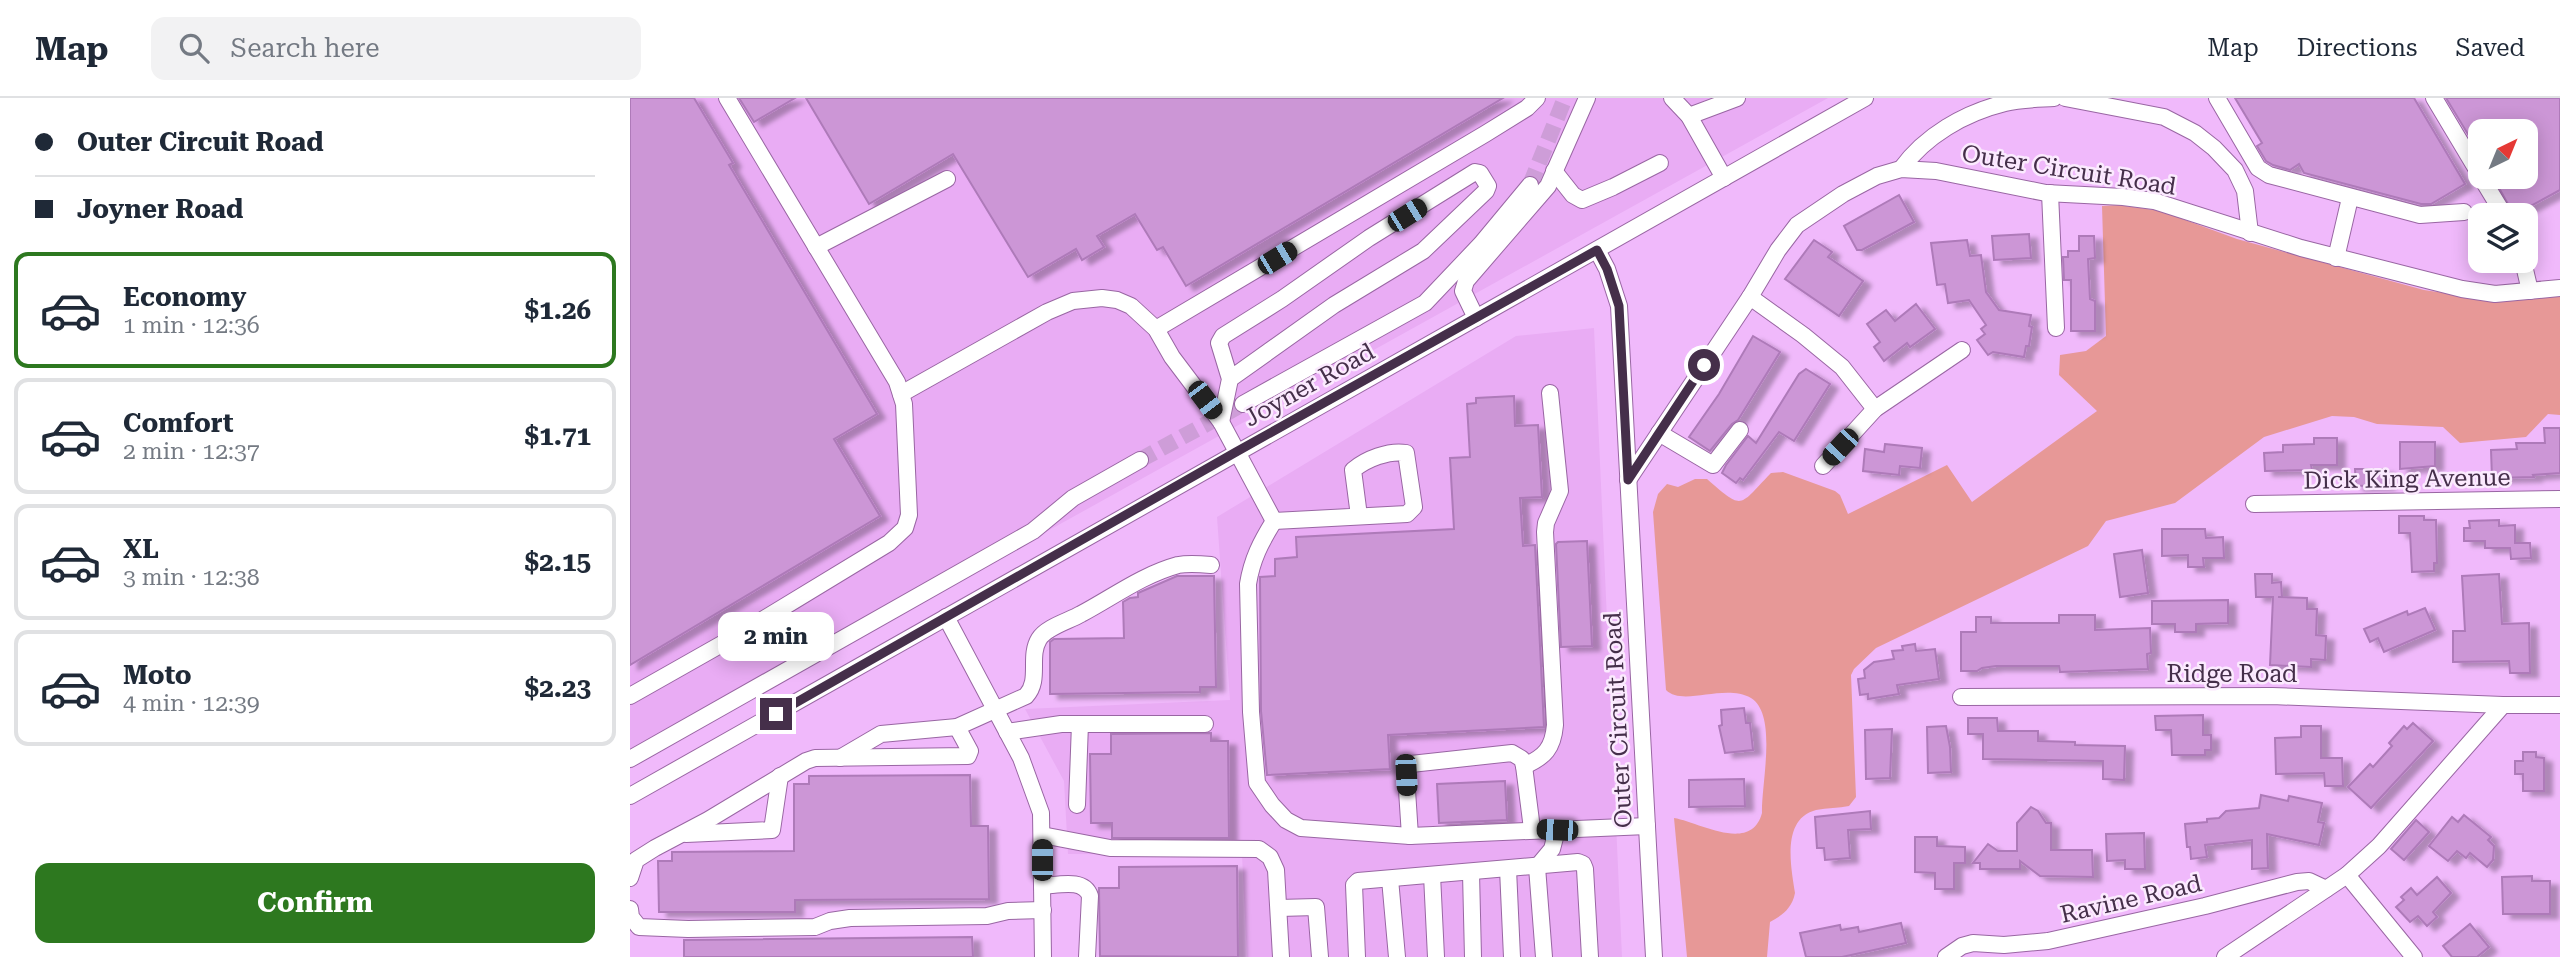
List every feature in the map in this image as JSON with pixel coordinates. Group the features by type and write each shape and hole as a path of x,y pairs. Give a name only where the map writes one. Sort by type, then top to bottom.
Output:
{"street":[{"path":"630,696 890,543 905,528 910,504 904,404 897,382 727,98"},
{"path":"1156,329 1485,134 1527,108 1536,98"},
{"path":"1476,318 1463,291 1466,281 1539,198 1587,98"},
{"path":"1672,98 1689,116 1724,178"},
{"path":"1689,116 1737,98"},
{"name":"Joyner Road","path":"630,796 1866,98"},
{"path":"1901,169 1913,152 1929,138 1963,119 2006,102 2054,98"},
{"path":"2065,98 2164,117 2195,133 2235,170 2245,191 2250,233"},
{"path":"2217,98 2263,173 2420,215 2464,212"},
{"path":"2434,98 2468,156"},
{"path":"1554,171 1573,195 1582,200 1660,163"},
{"name":"Outer Circuit Road","path":"1628,480 1797,225 1843,194 1878,176 1901,169 1936,172 2050,193 2154,201 2336,258 2462,289 2494,294 2560,288"},
{"path":"1221,422 1230,379 1219,344 1223,336 1369,239 1475,172 1480,173 1488,186 1486,191 1423,251 1334,305 1230,379"},
{"path":"816,247 947,179"},
{"path":"1243,404 1424,303 1481,244 1530,186"},
{"path":"2050,193 2056,328"},
{"path":"2336,258 2350,198"},
{"name":"Outer Circuit Road","path":"1597,250 1607,269 1619,306 1654,957"},
{"path":"2526,273 2530,291"},
{"path":"1750,297 1842,367 1875,409"},
{"path":"901,394 1013,330 1073,301 1102,298 1117,300 1131,306 1156,329 1172,357 1221,422 1274,522"},
{"path":"1823,466 1875,409 1962,350"},
{"path":"1524,766 1547,753 1555,725 1545,532 1546,523 1560,491 1549,393"},
{"path":"1659,433 1713,466 1740,430"},
{"path":"1274,522 1407,514 1412,511 1414,499 1406,453 1376,457 1353,470 1359,516"},
{"path":"630,759 1033,531 1073,498 1140,460"},
{"name":"Dick King Avenue","path":"2254,504 2560,499"},
{"path":"1274,522 1256,552 1248,584 1251,712 1257,783 1286,820 1301,828 1410,836 1647,825"},
{"path":"840,758 889,731 957,727 1026,696 1033,687 1036,647 1045,633 1090,610 1126,586 1166,569 1182,564 1211,565"},
{"path":"946,617 1021,758 1041,813 1043,957"},
{"name":"Ridge Road","path":"1961,697 2272,696 2560,705"},
{"path":"2225,957 2347,875 2379,846 2503,705"},
{"path":"1007,732 1041,726 1080,724 1205,724"},
{"path":"1077,804 1080,724"},
{"path":"630,878 636,860 815,758 968,756 970,751 957,727"},
{"path":"1410,836 1406,775 1411,764 1512,753 1522,759 1524,766 1532,829"},
{"path":"680,834 772,830 780,776"},
{"path":"1544,957 1537,867 1552,849 1557,830"},
{"path":"1042,835 1111,848 1259,849 1270,858 1276,870 1281,957"},
{"path":"1357,957 1354,885 1358,881 1578,862 1583,864 1590,957"},
{"path":"1508,869 1512,957"},
{"path":"1471,873 1473,957"},
{"path":"2347,875 2414,957"},
{"path":"1432,876 1436,957"},
{"path":"1391,879 1396,957"},
{"name":"Ravine Road","path":"1946,957 1962,946 1973,943 2048,941 2205,906 2297,882 2309,881 2326,889"},
{"path":"1042,886 1079,884 1088,891 1087,957"},
{"path":"1279,908 1316,907 1320,957"},
{"path":"630,914 639,927 645,928 816,927 830,920 850,918 987,916 1008,911 1043,909"}],"shaded area":[{"path":"630,98 1828,98 889,619 630,769"},
{"path":"2119,205 2161,211 2237,239 2424,290 2471,297 2560,292 2560,415 2548,414 2526,437 2460,443 2443,427 2377,424 2354,417 2332,416 2264,437 2175,503 2106,521 2088,546 1876,648 1851,675 1856,797 1849,806 1816,810 1797,823 1791,845 1795,893 1786,910 1770,922 1767,957 1687,957 1674,818 1736,834 1747,832 1756,825 1762,813 1766,734 1759,707 1751,698 1729,693 1683,696 1673,695 1666,690 1653,512 1658,494 1667,484 1678,487 1695,479 1707,479 1728,496 1740,501 1752,493 1771,473 1783,472 1835,491 1840,495 1848,514 1947,465 1972,502 2097,411 2059,375 2060,355 2086,351 2106,336 2102,206"},
{"path":"1594,328 1622,957 1247,957 1242,855 1068,854 1064,781 1025,709 1230,700 1217,517 1516,336"}],"building":[{"path":"630,98 694,98 733,163 729,165 877,414 834,439 880,516 630,665"},
{"path":"739,98 795,98 754,122"},
{"path":"806,98 1503,98 1186,286 1163,247 1157,250 1135,214 1097,236 1104,247 1082,260 1076,249 1028,277 953,154 869,204"},
{"path":"2235,98 2414,98 2465,184 2431,204 2421,204 2304,173 2299,164 2290,170 2273,165 2266,161 2257,146 2262,143"},
{"path":"2446,98 2560,98 2560,190 2536,203 2507,203 2500,189 2538,189 2538,119 2468,119 2468,134"},
{"path":"1899,195 1914,222 1862,250 1857,250 1844,226"},
{"path":"2029,234 2031,258 1994,260 1992,236"},
{"path":"2079,236 2094,236 2095,258 2088,259 2090,299 2095,301 2095,331 2071,331 2071,280 2064,280 2063,257 2068,257 2068,251 2079,251"},
{"path":"1814,240 1832,252 1828,257 1863,281 1839,316 1785,279"},
{"path":"1967,240 1970,256 1981,255 1986,292 1999,310 2031,315 2029,346 2026,346 2024,357 1993,352 1988,355 1977,340 1985,334 1981,329 1986,325 1969,300 1948,303 1945,284 1937,285 1931,243"},
{"path":"1916,304 1935,329 1910,347 1907,343 1884,361 1874,347 1880,342 1867,324 1886,310 1895,321"},
{"path":"1753,336 1780,352 1738,420 1710,451 1689,437 1719,394"},
{"path":"1806,369 1830,384 1794,441 1779,432 1743,480 1740,478 1736,483 1722,473 1726,465 1748,436 1756,443 1799,374"},
{"path":"1514,396 1515,426 1538,425 1542,497 1520,498 1523,546 1535,545 1544,727 1388,735 1390,769 1267,775 1261,711 1260,577 1275,576 1275,559 1297,557 1296,537 1454,529 1450,458 1470,457 1467,404 1476,403 1476,398"},
{"path":"2544,428 2560,428 2560,473 2492,478 2491,450 2517,449 2516,443 2545,443"},
{"path":"2314,438 2337,438 2337,465 2311,465 2312,470 2265,471 2264,453 2283,452 2283,445 2314,444"},
{"path":"2400,442 2435,442 2435,466 2400,469"},
{"path":"1885,444 1922,448 1920,468 1900,466 1899,475 1863,471 1865,449 1884,452"},
{"path":"2355,469 2386,469 2387,485 2356,486"},
{"path":"2399,516 2424,516 2424,520 2436,520 2437,563 2434,563 2434,571 2412,572 2410,533 2399,533"},
{"path":"2499,520 2499,526 2515,525 2515,543 2530,543 2531,558 2511,559 2510,548 2485,548 2485,541 2464,541 2464,528 2470,528 2469,521"},
{"path":"2162,529 2205,529 2206,538 2223,537 2224,558 2203,558 2204,567 2188,567 2188,555 2162,556"},
{"path":"1587,541 1592,646 1561,647 1556,544"},
{"path":"2142,550 2148,593 2120,597 2114,554"},
{"path":"2255,574 2272,574 2272,583 2281,582 2282,597 2278,597 2307,598 2307,609 2317,609 2316,635 2326,636 2325,660 2311,659 2311,667 2270,665 2273,597 2256,597"},
{"path":"2499,574 2502,624 2529,623 2530,673 2510,673 2509,661 2453,662 2453,631 2465,631 2462,576"},
{"path":"1177,576 1214,576 1216,687 1200,687 1200,692 1050,694 1050,642 1054,639 1124,638 1123,602"},
{"path":"2228,600 2228,623 2196,624 2196,632 2175,632 2175,624 2152,624 2152,601"},
{"path":"2425,608 2435,630 2384,652 2378,638 2370,642 2364,629 2407,611 2408,615"},
{"path":"2059,615 2095,615 2095,630 2150,628 2151,653 2147,654 2148,669 2060,672 2059,666 1996,666 1977,671 1961,671 1961,632 1976,632 1976,617 1991,617 1991,623 2059,623"},
{"path":"1915,644 1916,651 1935,649 1939,679 1897,685 1899,694 1868,699 1868,694 1860,695 1858,679 1865,678 1864,670 1874,662 1894,659 1892,651 1903,650 1902,646"},
{"path":"1744,708 1746,723 1750,723 1753,750 1725,753 1719,726 1722,725 1721,710"},
{"path":"2203,715 2203,735 2211,735 2211,750 2205,750 2205,755 2172,755 2171,730 2156,730 2155,716"},
{"path":"1968,718 1997,718 1998,731 2038,731 2038,741 2125,746 2124,780 2103,779 2103,761 1983,759 1983,734 1968,734"},
{"path":"2413,723 2433,741 2371,808 2348,787 2370,764 2373,767 2392,746 2389,743 2404,726 2407,729"},
{"path":"1946,726 1951,772 1928,773 1927,727"},
{"path":"2301,726 2321,726 2321,758 2342,758 2343,786 2325,786 2324,773 2276,774 2275,738 2301,737"},
{"path":"1892,729 1890,778 1866,779 1865,730"},
{"path":"1211,733 1211,741 1228,741 1229,838 1112,838 1112,823 1091,823 1090,754 1111,754 1111,734"},
{"path":"2523,752 2536,752 2536,757 2544,758 2544,791 2523,791 2523,774 2515,774 2515,761 2523,761"},
{"path":"970,775 971,826 988,826 989,899 795,900 795,912 659,912 658,861 672,861 672,852 794,851 794,784 809,784 809,776"},
{"path":"1744,779 1745,806 1689,807 1689,780"},
{"path":"1505,781 1507,820 1439,823 1437,784"},
{"path":"2261,795 2288,801 2289,796 2322,803 2318,822 2324,823 2319,845 2267,834 2268,868 2252,869 2252,840 2205,845 2207,857 2191,859 2185,824 2207,822 2207,819 2219,818 2226,811 2259,808"},
{"path":"2031,807 2038,811 2046,823 2051,823 2051,850 2092,850 2093,877 2040,876 2020,861 2020,869 1980,869 1980,863 1973,863 1988,844 1998,851 2017,851 2017,823"},
{"path":"1870,811 1871,829 1848,830 1850,858 1825,860 1824,848 1817,848 1815,817"},
{"path":"2464,815 2491,837 2488,840 2494,846 2493,860 2487,867 2470,853 2466,858 2457,851 2448,861 2429,846 2452,817 2458,822"},
{"path":"2416,820 2429,832 2404,860 2391,849"},
{"path":"2144,833 2145,869 2125,869 2125,860 2107,861 2106,834"},
{"path":"1915,837 1937,837 1937,846 1965,847 1965,863 1954,863 1954,889 1935,889 1935,873 1915,872"},
{"path":"1237,866 1238,957 1100,956 1099,888 1119,888 1119,867"},
{"path":"2532,876 2532,881 2550,881 2550,914 2503,914 2502,877"},
{"path":"2437,877 2451,893 2433,912 2437,917 2427,926 2418,916 2410,922 2396,907 2404,900 2401,897 2411,888 2417,895"},
{"path":"1901,923 1906,943 1842,957 1806,957 1800,933 1840,925 1841,930 1858,927 1859,932"},
{"path":"2470,924 2489,947 2477,957 2452,957 2443,946"},
{"path":"972,937 973,957 684,957 684,940"}],"tunnel":[{"path":"1530,185 1565,98"},
{"path":"1140,460 1243,404"}],"route":[{"path":"776,714 1597,250 1607,269 1619,306 1628,480 1704,365"}]}
